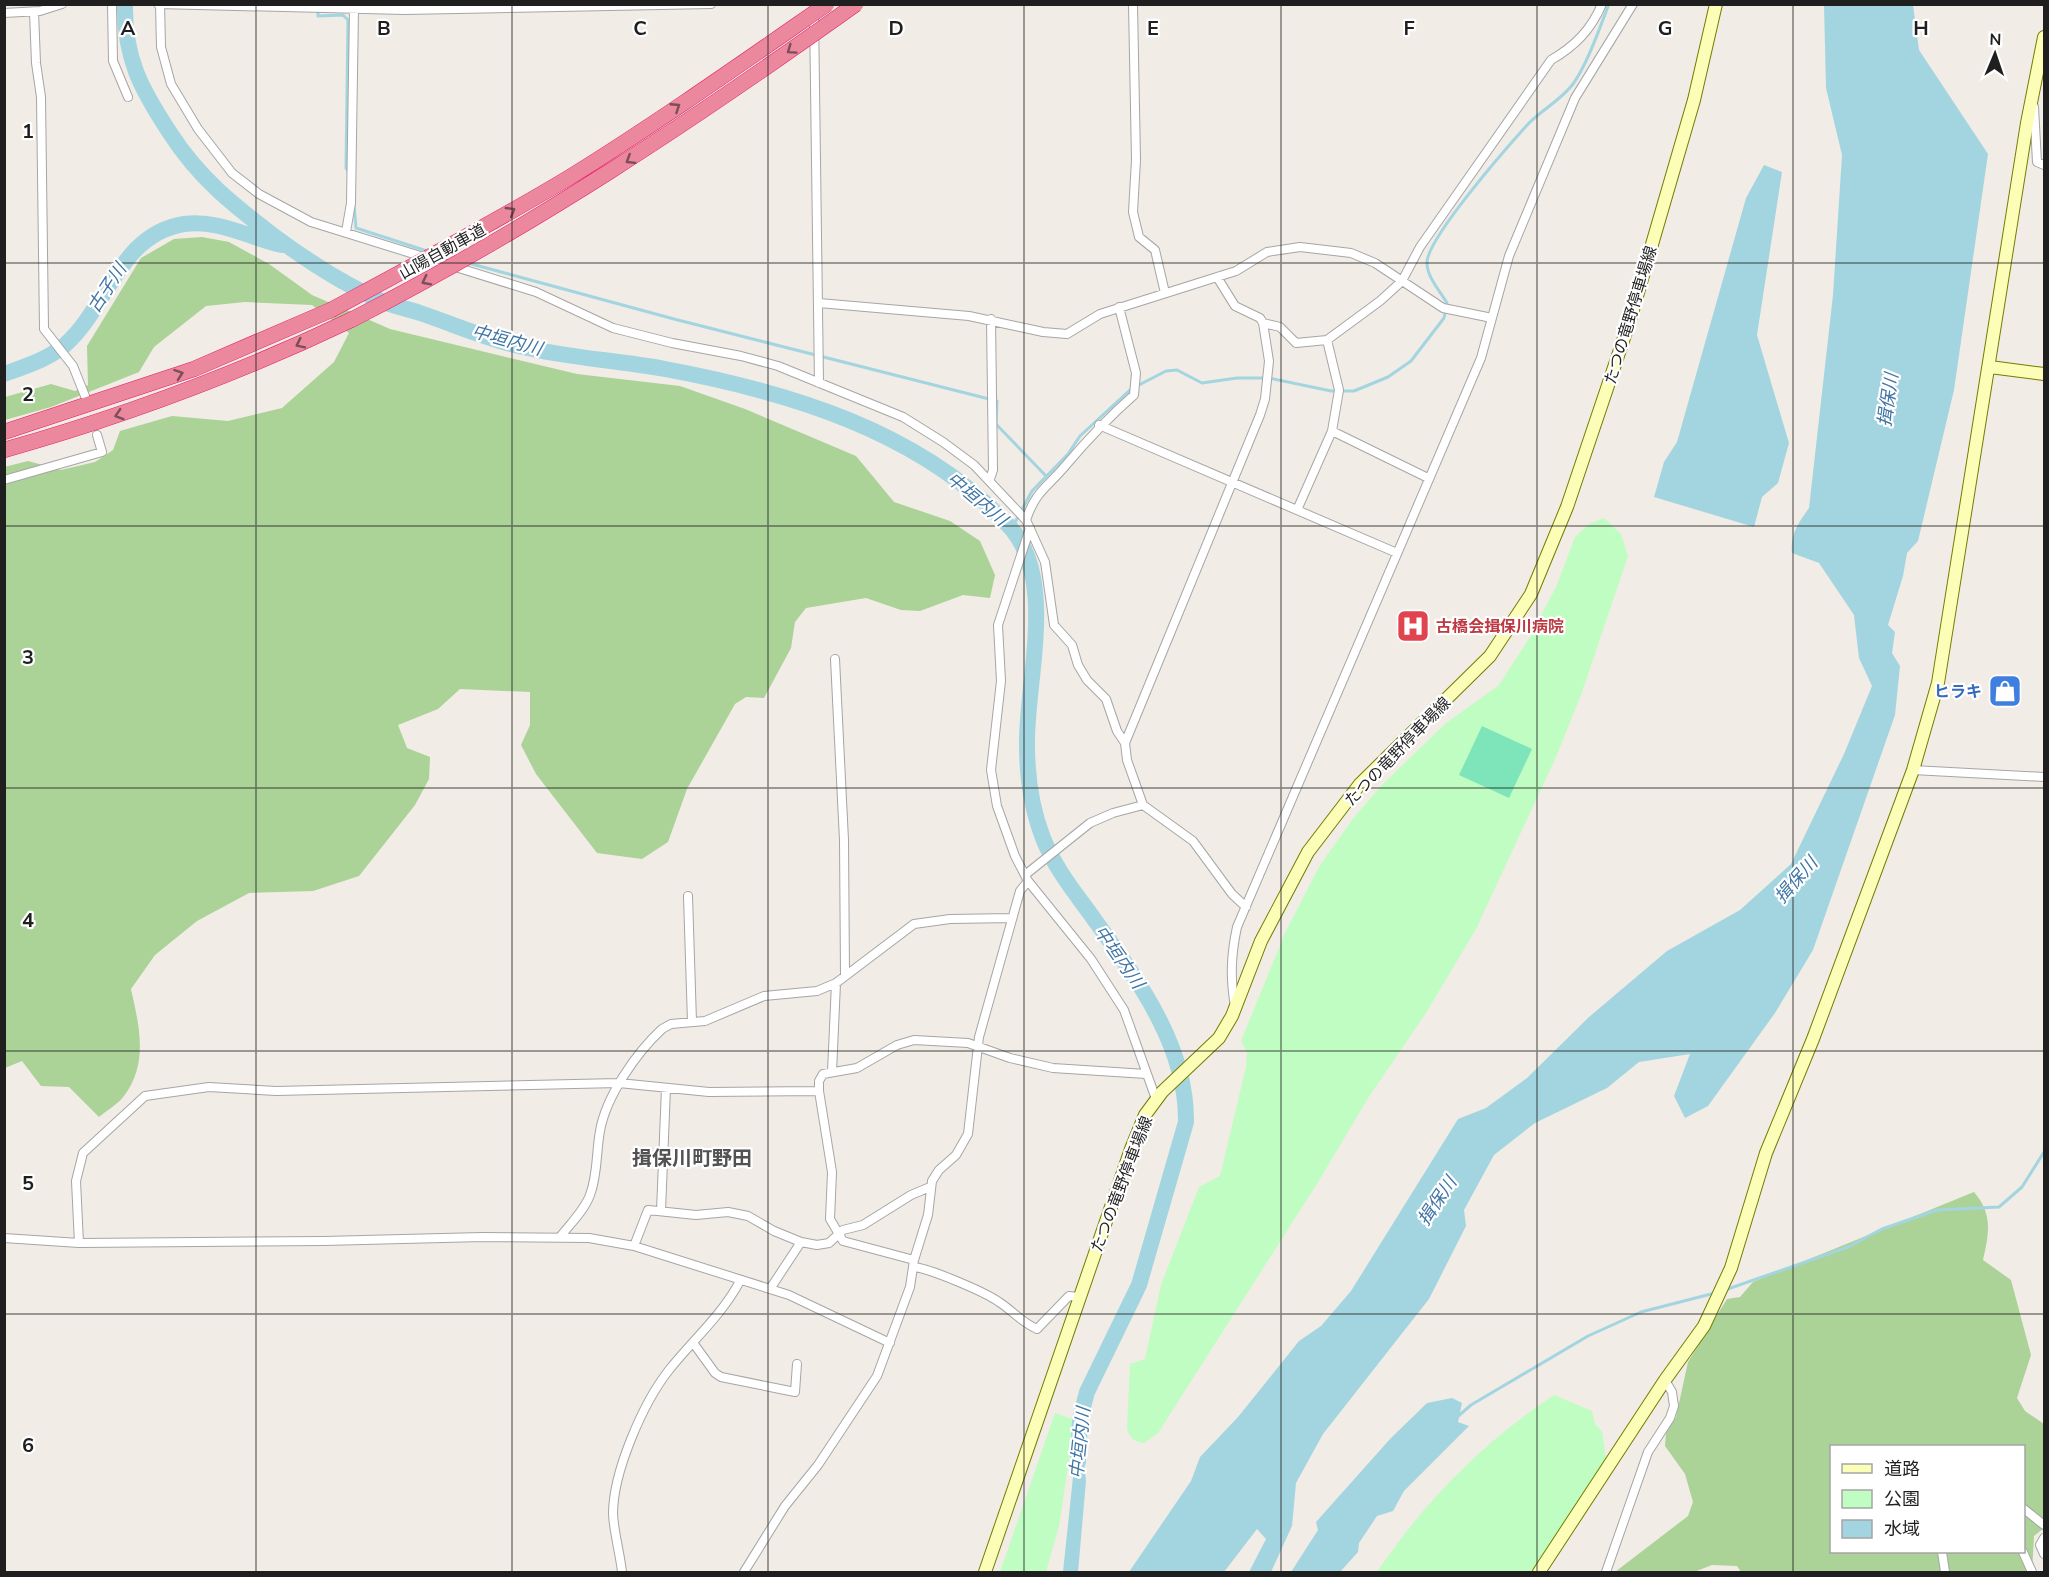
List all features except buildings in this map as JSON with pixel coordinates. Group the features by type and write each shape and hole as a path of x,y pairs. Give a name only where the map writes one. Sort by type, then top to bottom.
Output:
{"highway":[{"name":"山陽自動車道","path":"4,432 194,369 331,310 495,221 571,176 723,77 827,4"},
{"name":"山陽自動車道","path":"4,450 117,416 200,387 353,318 438,275 581,191 678,129 856,4"}],"main road":[{"name":"たつの竜野停車場線","path":"985,1572 1131,1149 1145,1115 1159,1096 1219,1038 1235,1006 1261,941 1308,852 1360,784 1490,656 1531,594 1567,507 1630,320 1694,100 1716,4"},
{"path":"1539,1572 1665,1380 1704,1326 1731,1268 1766,1153 1813,1039 1913,770 1938,683 2044,38"},
{"path":"1990,367 2044,374"}],"street":[{"path":"4,13 34,12 62,4"},
{"path":"112,4 113,62 129,97"},
{"path":"711,4 404,10 322,6 160,5 161,47 171,84 198,129 232,173 259,194 292,213 311,222 536,292 613,328 672,343 753,358 819,383 921,427 990,479 1028,527 1045,562 1054,625 1072,645 1078,666 1087,680 1106,699 1117,731 1125,743 1127,760 1143,805 1193,841 1232,894 1246,907"},
{"path":"814,4 819,383"},
{"path":"1133,4 1136,160 1133,212 1140,237 1155,250 1165,292"},
{"path":"1263,323 1280,327 1296,343 1327,340 1380,301 1402,281 1420,247 1551,60 1569,49 1593,25 1602,4"},
{"path":"1235,1006 1231,982 1231,952 1237,927 1481,358 1509,256 1575,98 1633,4"},
{"path":"346,232 351,203 354,8"},
{"path":"34,12 36,63 41,97 44,329 48,337 67,358 85,396"},
{"path":"2033,97 2037,162 2044,165"},
{"path":"819,303 925,311 990,319 1043,332 1067,334 1084,321 1165,292 1236,271 1267,252 1300,248 1351,253 1375,264 1446,308 1492,318"},
{"path":"1125,743 1260,415 1267,378 1263,323 1260,318 1242,312 1235,306 1217,277"},
{"path":"1119,308 1136,385 1134,395 1099,425 1064,468 1045,484 1033,502 1028,527 998,625 1001,681 991,770 997,806 1027,876 1112,989 1130,1025 1146,1074 1159,1096"},
{"path":"990,319 993,470 990,479"},
{"path":"1297,510 1332,431 1338,393 1327,340"},
{"path":"1099,425 1397,553"},
{"path":"1332,431 1428,478"},
{"path":"4,480 102,452 98,435"},
{"path":"835,659 844,840 845,975"},
{"path":"1913,770 2044,777"},
{"path":"744,1572 785,1506 869,1390 890,1342 910,1287 914,1263 928,1215 930,1187 939,1170 956,1155 968,1134 975,1088 978,1045 1012,918 1027,876 1068,838 1090,823 1113,813 1143,805"},
{"path":"688,896 692,1022"},
{"path":"560,1237 589,1196 595,1180 600,1131 619,1083 662,1029 671,1024 720,1016 764,996 817,991 836,983 914,924 950,919 1012,918"},
{"path":"832,1072 836,983"},
{"path":"1080,1297 1069,1296 1036,1329 1023,1323 999,1302 932,1270 843,1241 830,1219 832,1172 819,1081 822,1074 857,1068 897,1045 914,1040 978,1045 1010,1058 1053,1068 1146,1074"},
{"path":"79,1243 76,1181 83,1153 144,1096 209,1087 276,1091 619,1083 709,1092 819,1091"},
{"path":"661,1211 666,1088"},
{"path":"634,1246 648,1210 696,1215 728,1212 748,1216 801,1242 817,1245 829,1243 843,1230 869,1222 911,1195 930,1187"},
{"path":"4,1238 79,1243 589,1238 634,1246 770,1289 824,1310 890,1342"},
{"path":"770,1289 801,1242"},
{"path":"622,1572 613,1513 617,1479 623,1459 650,1400 667,1372 694,1344 740,1281"},
{"path":"694,1344 715,1373 721,1377 770,1389 795,1392 797,1364"},
{"path":"1606,1572 1648,1452 1670,1418 1674,1406 1672,1392 1665,1380"},
{"path":"2025,1510 2044,1525"},
{"path":"2044,1538 2040,1545 2044,1554"},
{"path":"1942,1553 1945,1572"},
{"path":"2025,1553 2032,1572"}],"green space":[{"path":"202,237 229,242 269,264 312,295 390,329 577,374 680,386 745,409 856,456 894,502 950,521 980,541 995,575 990,598 963,595 920,611 901,610 866,598 806,608 795,622 791,648 764,698 746,697 735,704 687,789 668,842 642,859 597,853 536,774 521,745 530,725 530,692 460,689 438,709 398,725 407,748 430,757 429,779 415,805 359,876 313,891 249,893 197,921 155,955 131,989 139,1030 137,1070 124,1096 99,1117 69,1087 41,1086 22,1061 5,1068 4,467 28,461 61,470 95,462 113,450 120,431 172,416 228,421 282,408 334,362 349,333 312,305 245,302 206,306 154,347 139,372 51,407 5,420 5,397 51,384 75,391 88,385 87,346 141,258 174,239"},
{"path":"1604,518 1621,534 1628,556 1581,695 1556,757 1476,929 1426,1013 1368,1098 1320,1179 1158,1433 1144,1443 1135,1441 1127,1429 1130,1364 1145,1359 1161,1285 1199,1187 1220,1176 1246,1067 1247,1052 1241,1041 1285,933 1320,865 1355,816 1383,784 1445,724 1499,685 1530,637 1556,587 1575,537 1589,524"},
{"path":"1482,726 1532,749 1509,798 1459,775"},
{"path":"1974,1192 1987,1216 1988,1232 1983,1260 2011,1280 2031,1355 2017,1398 2025,1411 2044,1424 2044,1528 2034,1536 2032,1572 1741,1572 1737,1566 1712,1565 1694,1572 1615,1572 1688,1516 1693,1502 1685,1474 1665,1446 1666,1433 1676,1417 1688,1362 1727,1299 1740,1297 1753,1282"},
{"path":"1554,1395 1592,1411 1595,1424 1602,1431 1606,1459 1533,1572 1377,1572 1415,1521 1456,1475 1502,1433"},
{"path":"1055,1413 1075,1420 1059,1526 1046,1572 1000,1572"}],"water":[{"name":"揖保川","path":"1824,5 1913,5 1919,50 1988,154 1954,390 1918,541 1907,553 1903,576 1888,625 1895,632 1892,653 1900,666 1895,715 1813,950 1775,1013 1708,1106 1685,1118 1674,1096 1690,1054 1639,1062 1607,1088 1535,1123 1494,1155 1464,1210 1466,1226 1429,1299 1323,1434 1296,1483 1292,1526 1271,1572 1249,1572 1266,1539 1257,1529 1224,1572 1129,1572 1191,1481 1200,1457 1238,1417 1299,1341 1321,1326 1351,1291 1458,1119 1486,1108 1527,1078 1589,1017 1667,951 1740,910 1791,864 1844,754 1872,686 1859,658 1854,615 1819,563 1792,553 1792,540 1796,529 1809,508 1833,295 1842,155 1826,88"},
{"path":"1764,165 1782,172 1757,335 1789,443 1778,483 1762,497 1754,527 1654,497 1664,462 1677,442 1746,198"},
{"path":"1452,1398 1462,1403 1458,1422 1469,1426 1404,1491 1393,1511 1377,1516 1359,1543 1358,1552 1340,1572 1291,1572 1318,1530 1316,1522 1390,1439 1427,1403"},
{"path":"1077,1439 1082,1441 1086,1481 1078,1572 1063,1572"}],"waterway":[{"name":"中垣内川","path":"125,4 125,23 136,72 151,102 181,149 230,201 274,236 328,273 386,303 506,343 712,378 805,404 850,420 893,440 934,464 973,492 1008,525 1023,547 1032,572 1036,600 1036,630 1027,744 1029,780 1036,816 1047,848 1058,868 1123,960 1154,1010 1177,1064 1184,1093 1186,1122 1139,1285 1087,1392 1080,1419 1078,1462"},
{"path":"1137,386 1166,371 1177,370 1202,383 1237,378 1269,378 1331,391 1354,391 1388,377 1411,361 1444,318 1447,303 1429,273 1427,263 1430,251 1470,192 1505,150 1529,123 1573,84 1588,56 1609,4"},
{"path":"318,9 318,16 343,15 348,20 346,168 349,172"},
{"path":"354,205 356,228 427,251"},
{"name":"古子川","path":"4,374 45,358 66,344 81,328 130,256 144,242 162,230 184,224 209,224 282,245"},
{"path":"468,263 674,319 997,401 996,424 1046,476"},
{"path":"1012,528 1032,491 1068,454 1080,436 1131,389"},
{"path":"1725,1290 1848,1247 1882,1229 1937,1210 1999,1207 2022,1187 2044,1152"},
{"path":"1456,1418 1471,1405 1588,1336 1641,1312 1715,1293"}],"place":[{"name":"古橋会揖保川病院","path":"1413,626"},
{"name":"ヒラキ","path":"2005,691"}],"district":[{"name":"揖保川町野田","path":"692,1158"}]}
